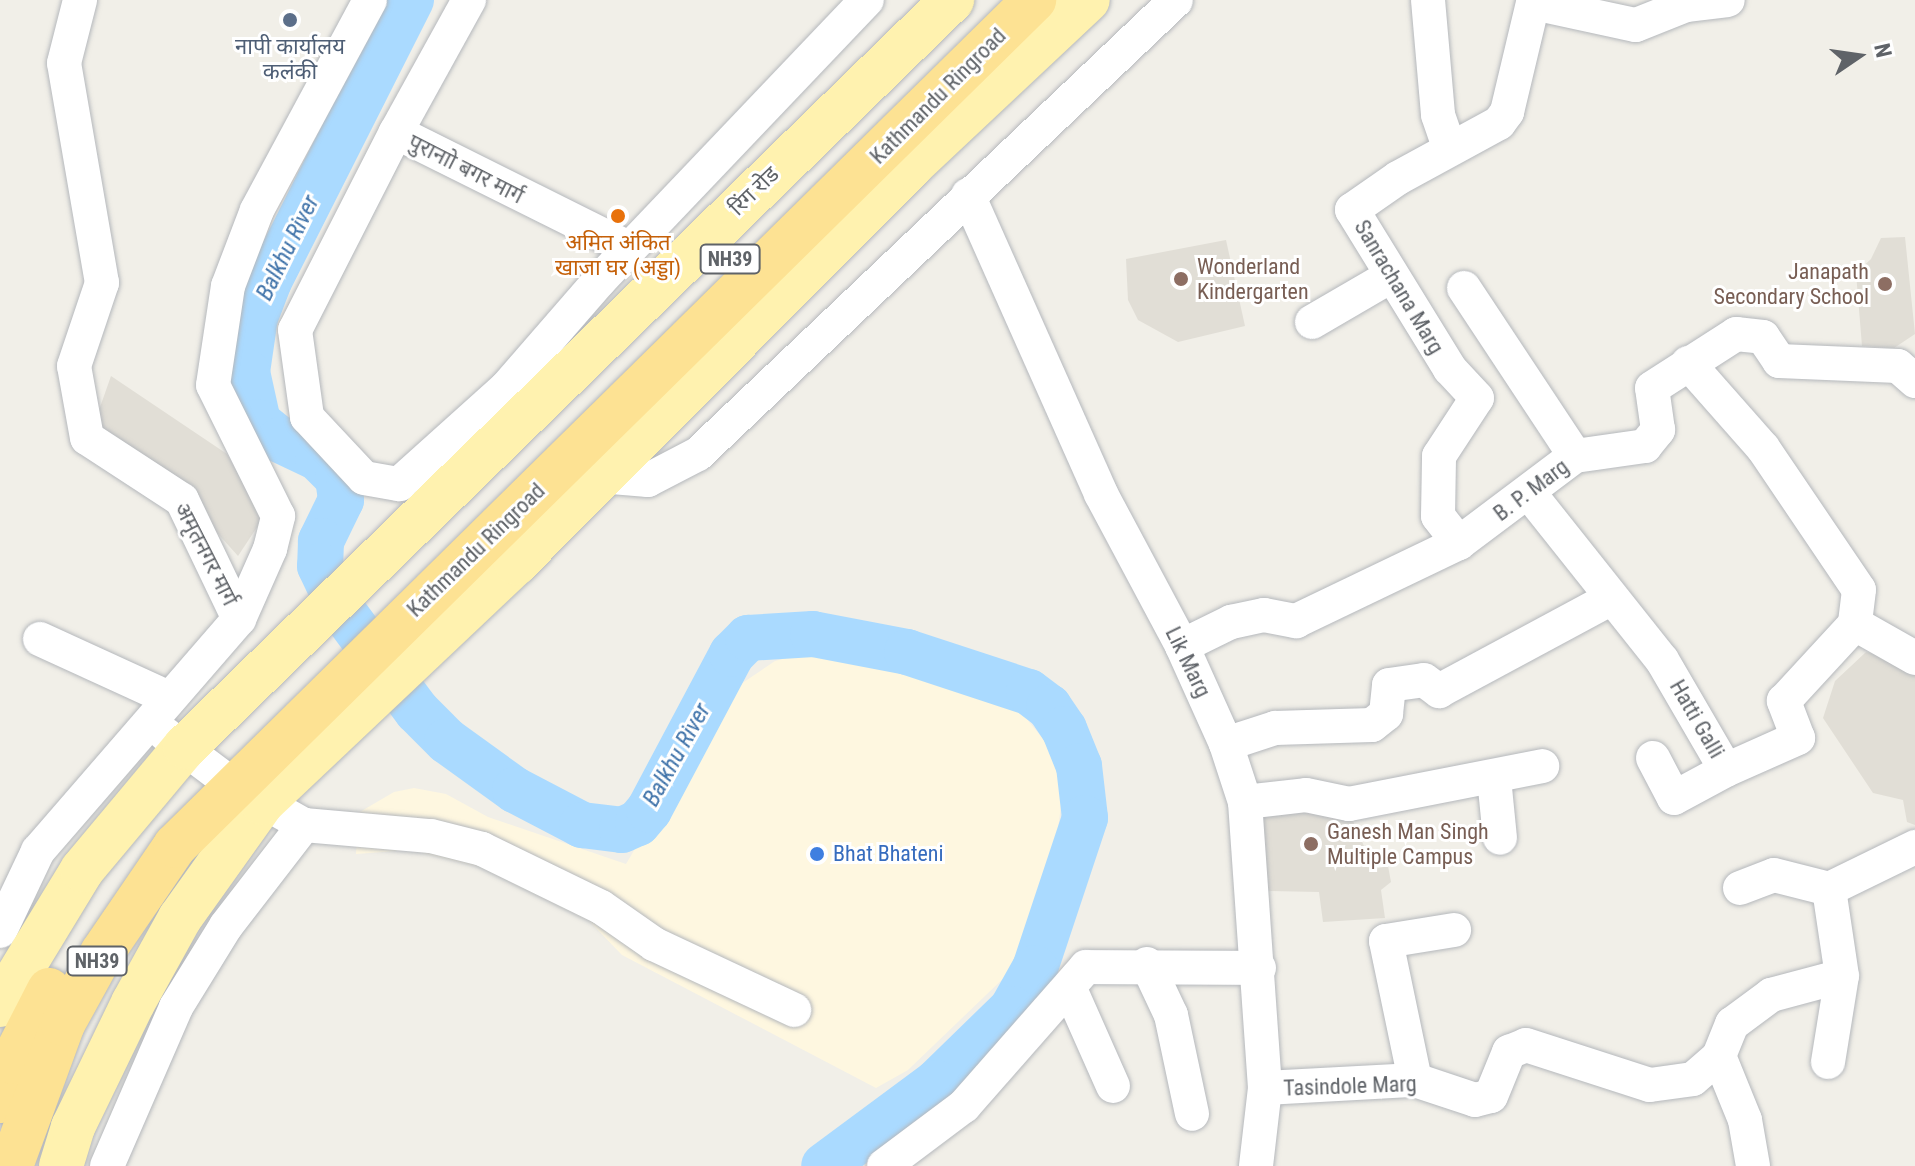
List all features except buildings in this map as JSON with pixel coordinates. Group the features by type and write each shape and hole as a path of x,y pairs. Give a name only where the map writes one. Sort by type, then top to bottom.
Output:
{"highway":[{"name":"Kathmandu Ringroad","path":"478,530 996,0"},
{"name":"Kathmandu Ringroad","path":"0,1101 43,999 124,870 1034,0"},
{"name":"Kathmandu Ringroad","path":"11,1166 63,1024 102,953 222,776"}],"main road":[{"name":"रिंग रोड","path":"478,530 490,452 952,0"},
{"path":"0,1005 82,870 222,776 478,530 600,476 912,165 1088,0"},
{"path":"61,1166 73,1127 133,1003 180,918 222,776"}],"street":[{"name":"अमृतनगर मार्ग","path":"0,931 38,851 239,619 182,500 87,438 74,366 102,283 64,63 80,0"},
{"path":"239,619 270,549 278,516 213,385 228,286 257,210 370,0"},
{"name":"पुरानाो बगर मार्ग","path":"469,0 396,132 629,248"},
{"path":"396,132 295,330 307,417 364,478 399,484 506,388 629,248 867,0"},
{"path":"600,476 648,480 698,454 1176,0"},
{"path":"1428,0 1438,115 1450,149"},
{"name":"Sanrachana Marg","path":"1459,543 1438,516 1439,456 1477,398 1450,369 1352,210 1450,149 1499,123 1507,112 1533,3 1636,25 1686,5 1728,0"},
{"name":"Lik Marg","path":"968,195 1101,494 1182,646 1226,744 1245,802 1265,1088 1256,1166"},
{"path":"1312,322 1391,276"},
{"path":"1464,288 1575,456"},
{"name":"B. P. Marg","path":"1182,646 1253,617 1296,621 1459,543 1575,456 1645,446 1658,430 1652,388 1736,334 1763,337 1779,361 1898,366 1915,381"},
{"path":"1688,363 1763,448 1859,590 1855,624 1915,658"},
{"name":"Hatti Galli","path":"1529,493 1610,599 1662,660 1726,770 1798,738 1784,701 1855,624"},
{"path":"1226,744 1275,728 1372,725 1386,714 1389,685 1424,680 1439,691 1610,599"},
{"path":"40,639 159,710 222,776 304,825 431,836 482,849 601,907 654,944 794,1010"},
{"path":"1653,758 1674,798 1726,770"},
{"path":"1245,802 1306,795 1349,804 1494,778 1542,766"},
{"path":"1494,778 1500,838"},
{"path":"107,1166 176,1007 226,926 304,825"},
{"path":"1740,888 1774,875 1829,889 1915,847"},
{"path":"1828,1062 1842,976 1829,889"},
{"path":"1415,1080 1386,941 1454,930"},
{"path":"884,1166 964,1106 1070,989 1086,967 1147,964 1259,968"},
{"path":"1147,964 1171,1015 1192,1114"},
{"name":"Tasindole Marg","path":"1265,1088 1415,1080 1475,1100 1491,1096 1509,1052 1526,1045 1650,1085 1693,1079 1719,1056 1732,1024 1771,995 1842,976"},
{"path":"1070,989 1113,1086"},
{"path":"1719,1056 1745,1120 1753,1166"}],"shaded area":[{"name":"Janapath Secondary School","path":"1905,237 1915,334 1894,348 1862,346 1856,273 1871,259 1881,238"},
{"name":"Wonderland Kindergarten","path":"1226,240 1245,326 1178,342 1138,320 1128,300 1126,259"},
{"path":"111,376 227,454 263,518 238,556 177,488 92,430"},
{"path":"813,651 874,657 1021,712 1048,745 1064,783 1056,844 1011,971 908,1070 876,1088 622,955 589,921 479,867 410,850 356,854 358,813 394,792 414,788 446,794 488,817 626,864 707,727 738,686 775,661"},
{"path":"1866,652 1915,664 1915,825 1907,822 1903,800 1873,793 1823,718 1835,681"},
{"name":"Ganesh Man Singh Multiple Campus","path":"1306,797 1353,821 1374,869 1388,866 1391,882 1381,890 1385,918 1323,922 1319,892 1265,891 1256,803"}],"waterway":[{"name":"Balkhu River","path":"411,0 269,281 255,317 247,372 258,422 280,440 318,458 338,478 341,500 321,541 320,566 339,606 417,711 447,741 515,790 582,825 622,830 638,823 649,810 732,654 748,638 813,634 907,652 1029,692 1049,707 1064,729 1079,766 1085,818 1035,968 1012,1009 936,1083 824,1166"}],"place":[{"name":"नापी कार्यालय कलंकी","path":"290,20"},
{"name":"अमित अंकित खाजा घर (अड्डा)","path":"618,216"},
{"name":"Wonderland Kindergarten","path":"1181,279"},
{"name":"Janapath Secondary School","path":"1885,284"},
{"name":"Ganesh Man Singh Multiple Campus","path":"1311,844"},
{"name":"Bhat Bhateni","path":"817,854"}]}
